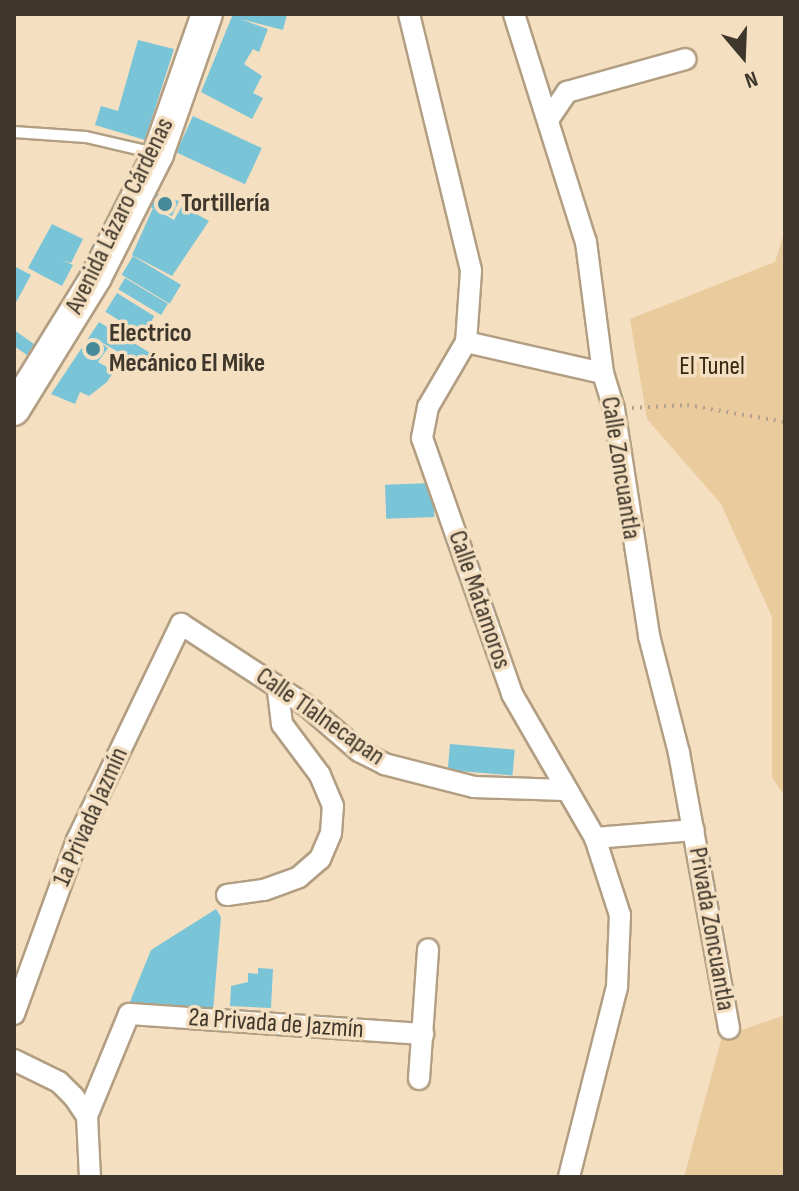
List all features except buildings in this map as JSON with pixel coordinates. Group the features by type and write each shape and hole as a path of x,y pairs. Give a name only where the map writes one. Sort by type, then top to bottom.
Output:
{"main road":[{"name":"Avenida Lázaro Cárdenas","path":"14,410 96,277 158,154 207,14"}],"street":[{"name":"Calle Matamoros","path":"409,14 471,271 466,342 428,407 422,438 512,694 595,838 620,915 623,950 569,1177"},
{"name":"Calle Zoncuantla","path":"514,14 586,242 603,373 614,409 649,636 694,830"},
{"path":"548,120 567,92 686,59"},
{"path":"466,342 603,373"},
{"name":"Calle Tlalnecapan","path":"181,624 277,686 359,751 414,776 474,787 565,790"},
{"name":"1a Privada Jazmín","path":"14,1014 77,840 181,624"},
{"path":"227,895 264,890 299,877 320,859 331,833 333,806 320,775 282,724 277,686"},
{"path":"595,838 694,830"},
{"name":"Privada Zoncuantla","path":"694,830 729,1029"},
{"path":"419,1079 428,949"},
{"name":"2a Privada de Jazmín","path":"87,1116 129,1014 423,1034"},
{"path":"14,1060 59,1082 87,1116 90,1177"}],"lane":[{"path":"14,132 86,137 158,154"}],"path":[{"path":"614,409 687,405 785,422"}],"green space":[{"name":"El Tunel","path":"785,230 785,797 772,777 772,617 721,504 647,419 630,319 775,262"},
{"path":"785,1015 785,1177 684,1177 722,1037"}],"place":[{"name":"Tortillería","path":"165,204"},
{"name":"Electrico Mecánico El Mike","path":"93,349"}]}
